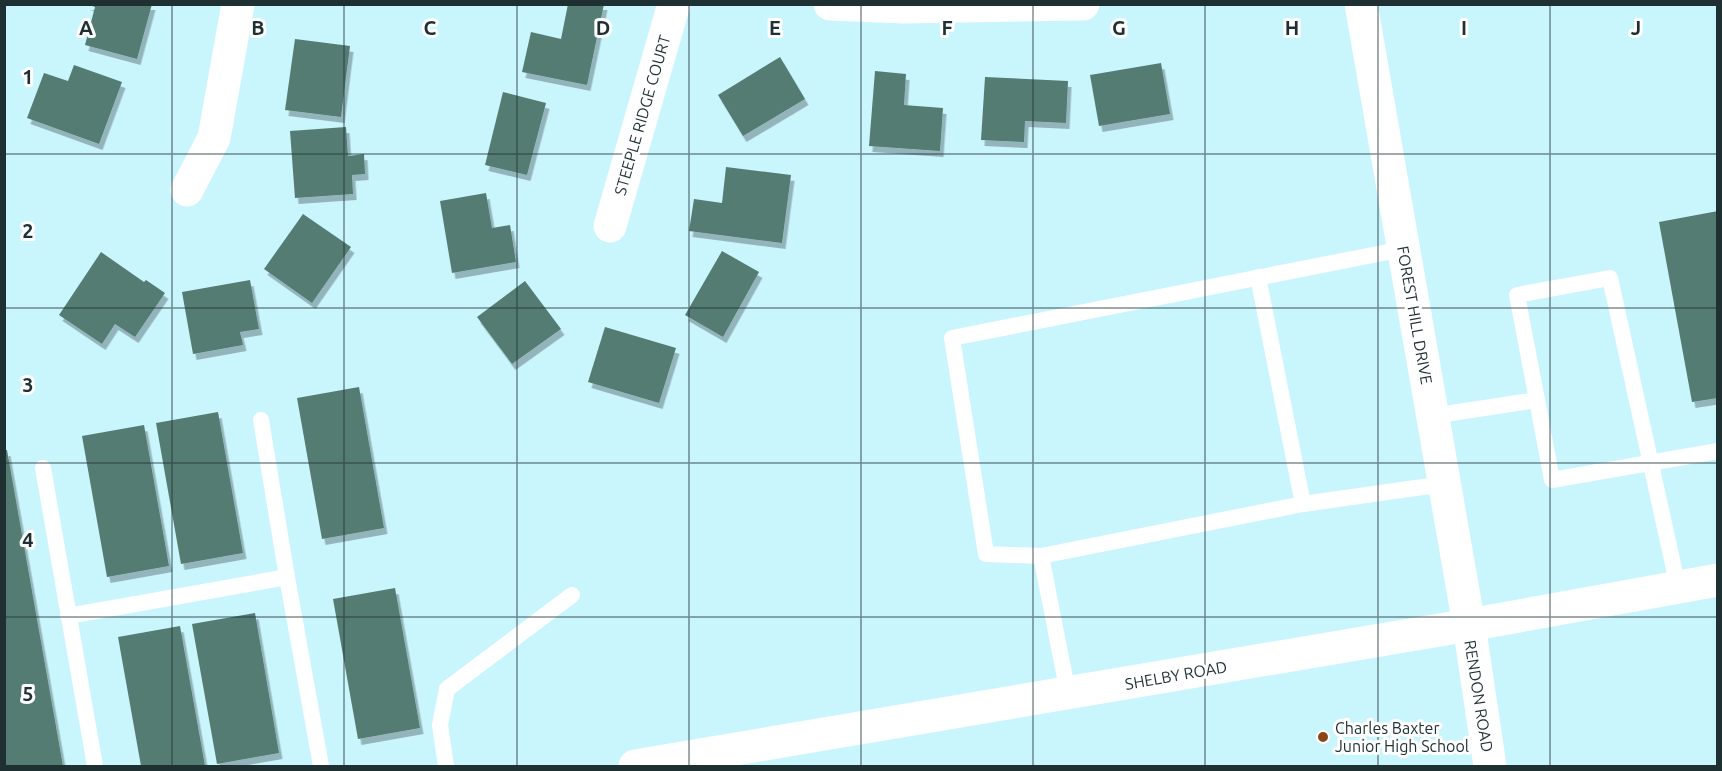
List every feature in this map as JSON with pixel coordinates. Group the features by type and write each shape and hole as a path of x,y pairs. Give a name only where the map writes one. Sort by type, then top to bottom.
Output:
{"main road":[{"path":"187,190 214,138 238,4"},
{"name":"STEEPLE RIDGE COURT","path":"610,226 674,4"},
{"path":"830,4 903,7 1083,4"},
{"name":"FOREST HILL DRIVE","path":"1361,4 1469,625"},
{"name":"SHELBY ROAD","path":"635,766 1469,625 1718,580"},
{"name":"RENDON ROAD","path":"1469,625 1490,766"}],"lane":[{"path":"1403,249 952,338 986,554 1041,556 1303,504 1444,484"},
{"path":"1258,278 1303,504"},
{"path":"1678,587 1651,462 1610,278 1517,295 1552,480 1651,462 1718,451"},
{"path":"1432,416 1537,400"},
{"path":"261,420 321,766"},
{"path":"43,468 95,766"},
{"path":"1041,556 1068,693"},
{"path":"68,616 287,577"},
{"path":"446,766 440,725 447,689 572,595"}],"building":[{"path":"87,4 152,4 137,59 85,45 95,7"},
{"path":"568,4 604,4 587,85 522,72 531,32 561,39"},
{"path":"295,39 350,46 341,117 285,110"},
{"path":"780,57 805,99 743,136 718,95"},
{"path":"1161,63 1170,114 1099,126 1090,75"},
{"path":"74,65 122,82 99,144 27,118 44,73 68,81"},
{"path":"875,71 906,74 904,105 943,108 940,151 869,146"},
{"path":"985,77 1068,81 1066,123 1025,121 1024,142 981,140"},
{"path":"503,92 546,103 527,175 485,165"},
{"path":"346,127 348,156 364,154 365,174 352,175 353,194 295,198 290,131"},
{"path":"726,167 791,175 782,243 689,231 694,199 722,203"},
{"path":"486,193 492,228 510,225 516,262 452,273 440,201"},
{"path":"1718,211 1718,398 1692,402 1659,222"},
{"path":"303,214 351,247 312,303 264,269"},
{"path":"722,251 759,272 723,337 685,315"},
{"path":"101,252 144,282 146,280 165,293 135,337 115,324 102,344 59,315"},
{"path":"250,280 259,329 240,332 243,345 193,354 182,292"},
{"path":"525,281 561,329 512,364 477,317"},
{"path":"605,327 676,348 659,403 588,382"},
{"path":"359,387 384,528 322,539 297,398"},
{"path":"218,412 243,553 181,564 156,423"},
{"path":"144,425 169,566 107,577 82,436"},
{"path":"5,450 7,450 63,766 5,766"},
{"path":"395,588 420,728 358,739 333,599"},
{"path":"255,613 279,753 217,764 192,624"},
{"path":"180,626 205,766 141,766 118,637"}],"place":[{"name":"Charles Baxter Junior High School","path":"1323,737"}]}
